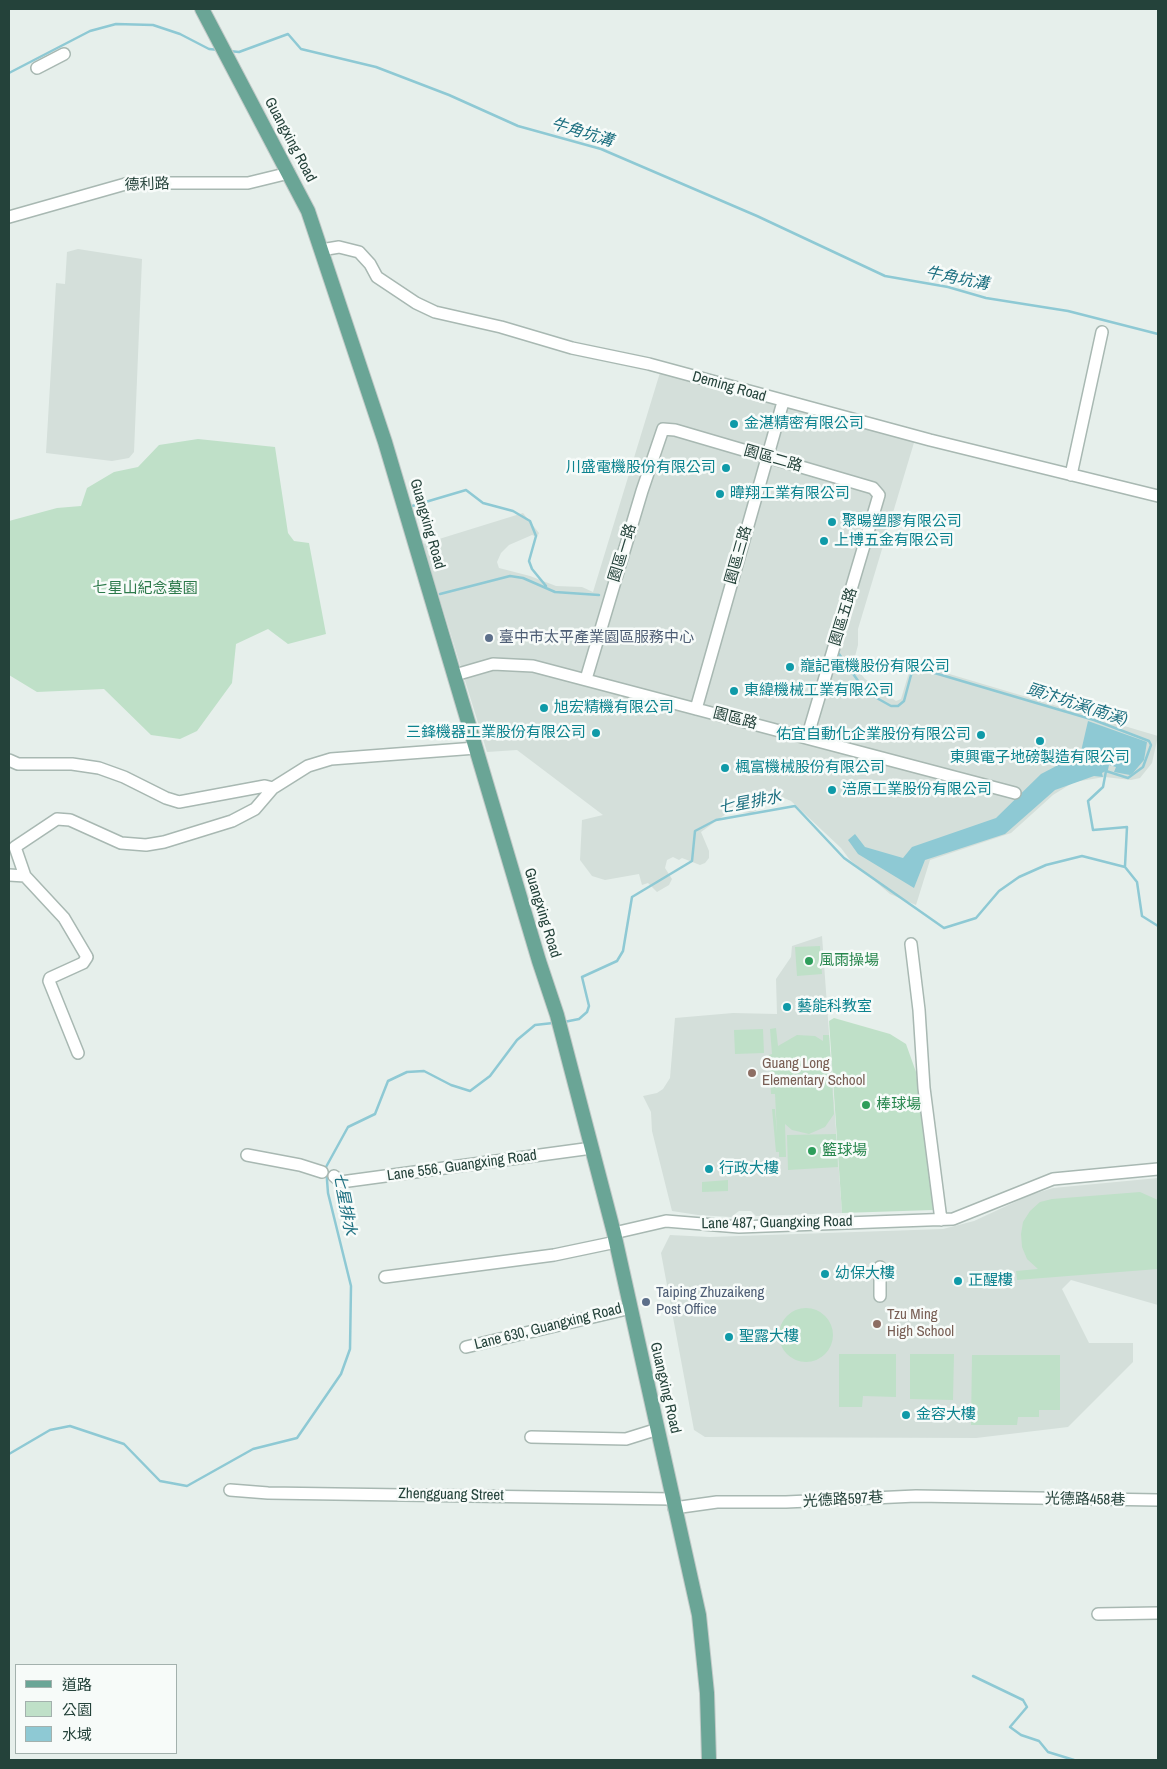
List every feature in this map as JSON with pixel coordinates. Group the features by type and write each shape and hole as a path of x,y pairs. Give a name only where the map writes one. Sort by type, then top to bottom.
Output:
{"main road":[{"name":"Guangxing Road","path":"202,9 308,210 385,442 559,1021 615,1238 699,1615 707,1693 709,1760"}],"street":[{"path":"37,68 64,54"},
{"name":"德利路","path":"9,217 129,183 248,183 289,172"},
{"name":"Deming Road","path":"321,250 339,247 359,252 370,264 377,277 416,303 435,312 501,327 572,348 649,364 783,402 1158,496"},
{"path":"1071,475 1102,332"},
{"name":"園區三路","path":"696,709 783,402"},
{"name":"園區二路","path":"663,429 873,488 879,495"},
{"name":"園區一路","path":"586,679 639,500 663,429"},
{"name":"園區五路","path":"807,738 879,495"},
{"name":"園區路","path":"454,676 493,664 504,663 533,666 1015,794"},
{"path":"78,1053 49,981 50,978 83,963 88,957 64,918 25,876 15,847 57,819 70,820 121,843 146,845 164,842 232,821 255,809 273,788 308,766 331,759 476,748"},
{"path":"9,760 18,764 72,764 99,768 124,776 166,798 179,802 265,786 273,788"},
{"path":"9,875 25,876"},
{"path":"911,944 919,1010 925,1100 941,1220"},
{"name":"Lane 556, Guangxing Road","path":"334,1176 341,1182 592,1148"},
{"path":"247,1154 300,1165 322,1172"},
{"name":"Lane 487, Guangxing Road","path":"385,1277 554,1255 666,1221 739,1227 941,1220 967,1215 1052,1179 1158,1169"},
{"path":"880,1267 880,1296"},
{"name":"Lane 630, Guangxing Road","path":"466,1347 631,1308"},
{"path":"531,1437 626,1439 658,1429"},
{"name":"Zhengguang Street","path":"230,1490 261,1493 674,1504"},
{"name":"光德路597巷","path":"674,1504 786,1502 916,1496 1012,1499"},
{"name":"光德路458巷","path":"1012,1499 1158,1500"},
{"path":"1098,1614 1158,1613"}],"shaded area":[{"path":"78,249 142,259 134,452 129,458 112,461 46,453 56,283 65,284 67,252"},
{"path":"662,366 916,436 858,629 858,645 853,664 865,679 896,701 901,699 910,669 913,666 919,665 1158,736 1152,763 1140,778 1131,780 1105,777 1074,782 1053,795 1011,833 930,860 916,905 890,894 850,860 841,848 791,801 779,796 752,813 739,812 734,808 701,832 709,851 709,858 700,865 682,858 679,860 673,857 667,860 665,868 672,879 669,885 657,892 648,883 642,885 639,874 605,880 592,876 580,860 582,820 603,815 517,750 487,752 423,544 523,513 539,533 537,537 532,535 509,545 501,553 497,562 499,568 530,576 556,586 582,587 593,592"},
{"name":"Guang Long Elementary School","path":"822,936 842,1213 756,1216 751,1211 739,1211 731,1217 672,1211 652,1131 651,1112 643,1096 657,1093 663,1089 670,1078 675,1018 733,1013 777,1014 776,979 791,957 792,946"},
{"name":"Tzu Ming High School","path":"1158,1178 1158,1305 1071,1280 1062,1289 1089,1343 1133,1343 1133,1362 1068,1427 976,1438 705,1437 694,1430 661,1253 670,1235 710,1237 943,1229 974,1221 1030,1195 1053,1188"}],"green space":[{"name":"七星山紀念墓園","path":"198,439 275,447 288,533 294,541 309,543 326,634 288,644 268,629 236,644 232,683 197,731 180,739 151,735 104,689 37,692 9,675 9,521 57,508 81,506 87,488 114,472 138,467 159,445"},
{"name":"風雨操場","path":"820,946 822,974 797,976 795,947"},
{"path":"834,1018 890,1034 906,1044 916,1072 933,1210 842,1213 829,1021"},
{"path":"776,1028 778,1046 797,1035 815,1036 823,1041 823,1035 829,1035 834,1114 825,1127 809,1134 792,1130 785,1124 786,1157 779,1157 779,1152 776,1152 772,1109 775,1109 777,1134 775,1094 771,1094 769,1055 772,1054 770,1029"},
{"path":"763,1029 764,1053 735,1054 734,1030"},
{"name":"籃球場","path":"836,1134 838,1167 788,1170 787,1135"},
{"path":"728,1180 728,1191 702,1192 702,1182"},
{"path":"1140,1192 1158,1200 1158,1269 1017,1280 1016,1271 1038,1269 1027,1259 1022,1247 1021,1234 1023,1222 1030,1211 1040,1202 1052,1199"},
{"path":"806,1308 816,1310 825,1316 831,1325 833,1335 831,1345 825,1354 816,1360 806,1362 796,1360 787,1354 781,1345 779,1335 781,1325 787,1316 796,1310"},
{"path":"839,1354 896,1354 896,1397 863,1396 862,1407 839,1407"},
{"path":"910,1354 954,1354 953,1400 910,1399"},
{"path":"972,1355 1060,1355 1060,1410 1039,1410 1039,1417 1018,1417 1017,1425 971,1425"}],"water":[{"path":"1088,721 1147,742 1144,760 1133,773 1130,775 1114,772 1116,767 1109,765 1108,770 1102,773 1103,777 1094,776 1055,790 1005,834 925,860 914,888 858,854 848,840 855,834 865,847 903,858 912,847 996,818 1041,774 1062,763 1079,760"}],"waterway":[{"name":"牛角坑溝","path":"9,73 90,31 116,24 153,25 180,34 209,49 219,50"},
{"name":"牛角坑溝","path":"229,51 239,52 288,34 301,49 376,67 449,95 518,126 601,149 757,216 885,276 948,287 986,298 1068,311 1158,334"},
{"name":"頭汴坑溪(南溪)","path":"412,506 466,490 483,503 513,511 530,521 536,536 529,561 532,569 546,586"},
{"name":"頭汴坑溪(南溪)","path":"440,594 510,576 523,578 555,592 599,595"},
{"name":"頭汴坑溪(南溪)","path":"839,654 866,692 891,706 898,706 904,701 911,675 915,670 921,669 1094,720 1149,741 1151,745 1143,767 1128,778 1106,771 1103,787 1088,801 1093,830 1127,827 1125,866"},
{"name":"七星排水","path":"564,1022 579,1019 587,1012 589,1006 582,977 617,961 623,951 632,897 692,861 695,831 716,820 795,806 844,858 944,928 976,918 999,891 1019,877 1046,865 1082,856 1125,867 1137,882 1142,916 1158,926"},
{"name":"七星排水","path":"9,1454 50,1430 70,1426 124,1444 160,1481 187,1486 253,1449 297,1438 341,1374 350,1349 351,1286 328,1193 326,1167 348,1127 375,1114 388,1081 407,1072 424,1071 451,1085 470,1091 490,1076 517,1040 535,1025 553,1023"},
{"path":"973,1676 1023,1700 1027,1707 1010,1727 1021,1735 1039,1741 1048,1752 1074,1760"}],"place":[{"name":"金湛精密有限公司","path":"734,424"},
{"name":"川盛電機股份有限公司","path":"726,468"},
{"name":"暐翔工業有限公司","path":"720,494"},
{"name":"聚暘塑膠有限公司","path":"832,522"},
{"name":"上博五金有限公司","path":"824,541"},
{"name":"臺中市太平產業園區服務中心","path":"489,638"},
{"name":"巃記電機股份有限公司","path":"790,667"},
{"name":"東緯機械工業有限公司","path":"734,691"},
{"name":"旭宏精機有限公司","path":"544,708"},
{"name":"三鋒機器工業股份有限公司","path":"596,733"},
{"name":"佑宜自動化企業股份有限公司","path":"981,735"},
{"name":"東興電子地磅製造有限公司","path":"1040,741"},
{"name":"楓富機械股份有限公司","path":"725,768"},
{"name":"涪原工業股份有限公司","path":"832,790"},
{"name":"風雨操場","path":"809,961"},
{"name":"藝能科教室","path":"787,1007"},
{"name":"Guang Long Elementary School","path":"752,1073"},
{"name":"棒球場","path":"866,1105"},
{"name":"籃球場","path":"812,1151"},
{"name":"行政大樓","path":"709,1169"},
{"name":"幼保大樓","path":"825,1274"},
{"name":"正醒樓","path":"958,1281"},
{"name":"Taiping Zhuzaikeng Post Office","path":"646,1302"},
{"name":"Tzu Ming High School","path":"877,1324"},
{"name":"聖露大樓","path":"729,1337"},
{"name":"金容大樓","path":"906,1415"}]}
